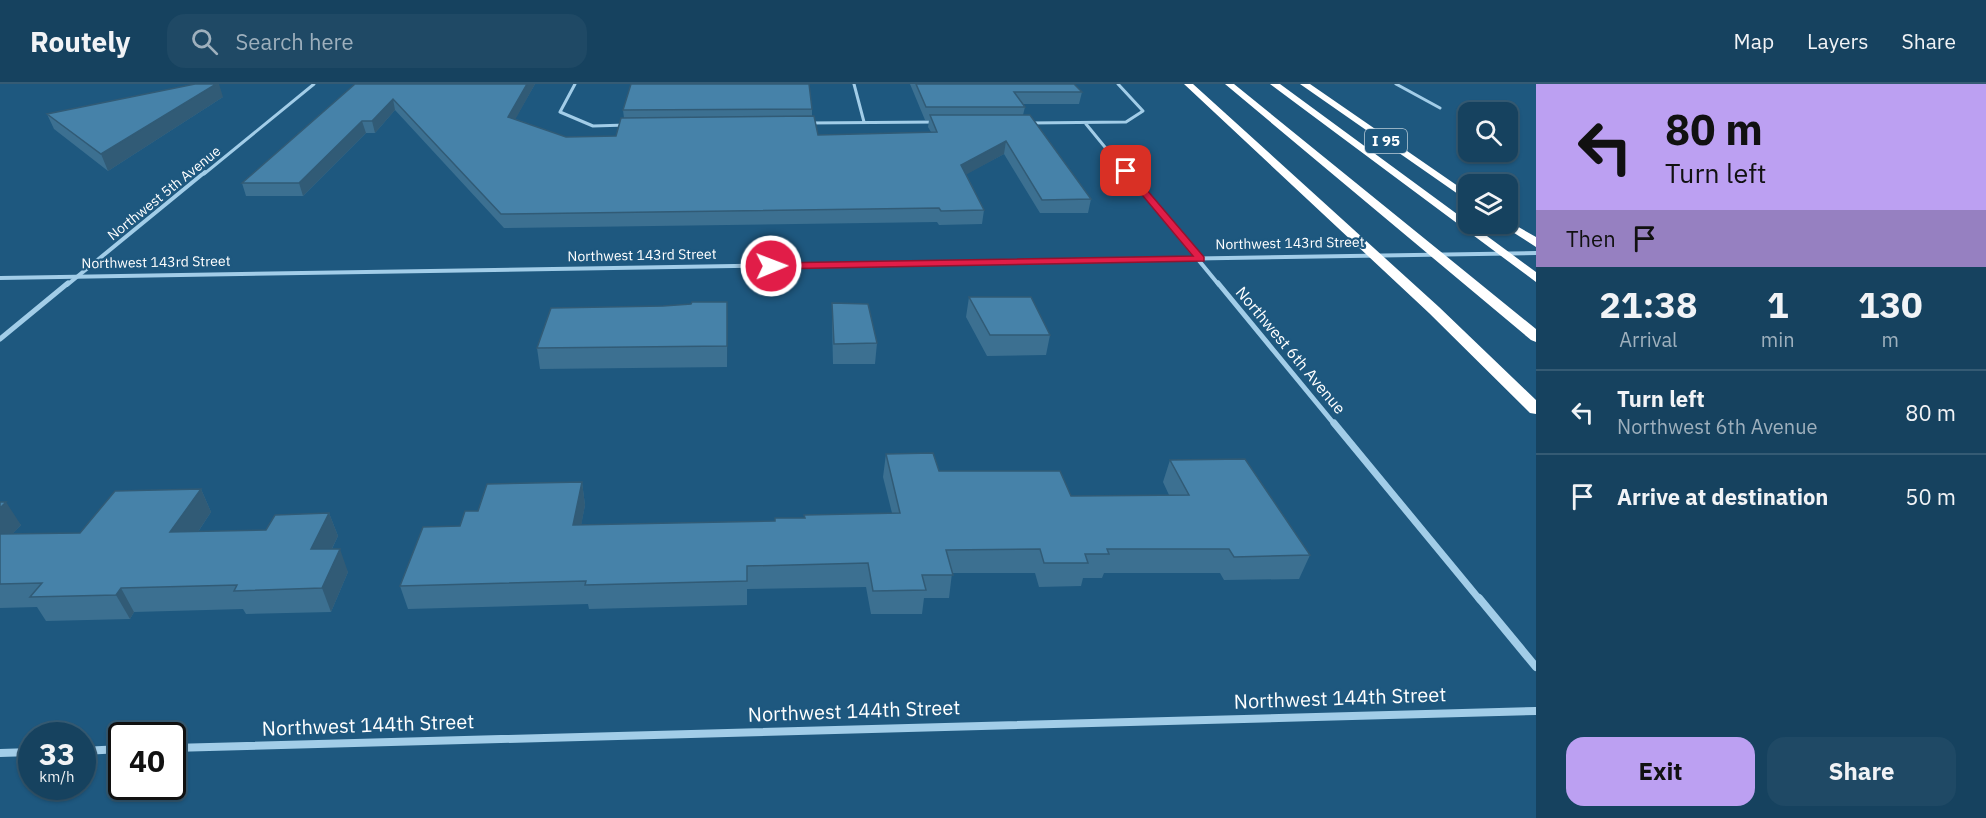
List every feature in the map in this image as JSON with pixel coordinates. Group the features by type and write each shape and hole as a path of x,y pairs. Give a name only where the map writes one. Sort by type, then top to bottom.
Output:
{"highway":[{"path":"1188,84 1434,310 1536,409"},
{"path":"1229,84 1536,337"},
{"path":"1274,84 1536,278"},
{"name":"I 95","path":"1304,84 1458,191"},
{"path":"1518,232 1536,243"}],"street":[{"name":"Northwest 5th Avenue","path":"0,339 314,84"},
{"path":"575,84 560,112 594,126 629,125"},
{"path":"854,84 864,122"},
{"path":"1028,123 1126,122 1143,111 1118,84"},
{"path":"1396,84 1440,108"},
{"path":"805,123 946,122"},
{"name":"Northwest 6th Avenue","path":"1086,123 1201,259 1536,668"},
{"name":"Northwest 143rd Street","path":"0,278 1536,253"},
{"name":"Northwest 144th Street","path":"186,748 1536,711"},
{"path":"0,753 18,752"}],"building":[{"path":"195,84 216,84 101,154 47,114"},
{"path":"355,84 527,84 508,117 566,137 616,136 621,118 814,116 818,135 937,132 930,115 1030,115 1091,199 1042,200 1006,141 961,165 984,210 941,211 939,208 501,214 393,99 372,121 362,121 299,183 242,183"},
{"path":"631,84 809,84 812,109 623,110"},
{"path":"916,84 1074,84 1082,92 1014,92 1025,107 926,107"},
{"path":"969,297 1031,297 1050,335 990,335"},
{"path":"692,302 727,302 727,346 537,348 551,308 663,306 691,304"},
{"path":"832,303 868,304 877,343 834,344"},
{"path":"933,453 939,471 1060,471 1071,496 1189,495 1170,460 1245,459 1310,555 1234,557 1229,549 1107,549 1109,554 1085,554 1088,563 1044,563 1040,549 946,550 953,575 922,575 926,590 873,591 868,563 747,566 747,581 585,585 586,581 400,586 423,527 460,526 465,511 478,511 487,484 582,482 573,525 775,521 775,518 805,518 804,515 900,513 886,454"},
{"path":"201,489 170,532 266,530 275,515 329,513 311,549 340,549 322,588 234,591 237,585 121,588 116,595 30,597 42,583 0,584 0,534 80,533 115,491"}],"route":[{"path":"771,266 1201,259 1126,171"}]}
